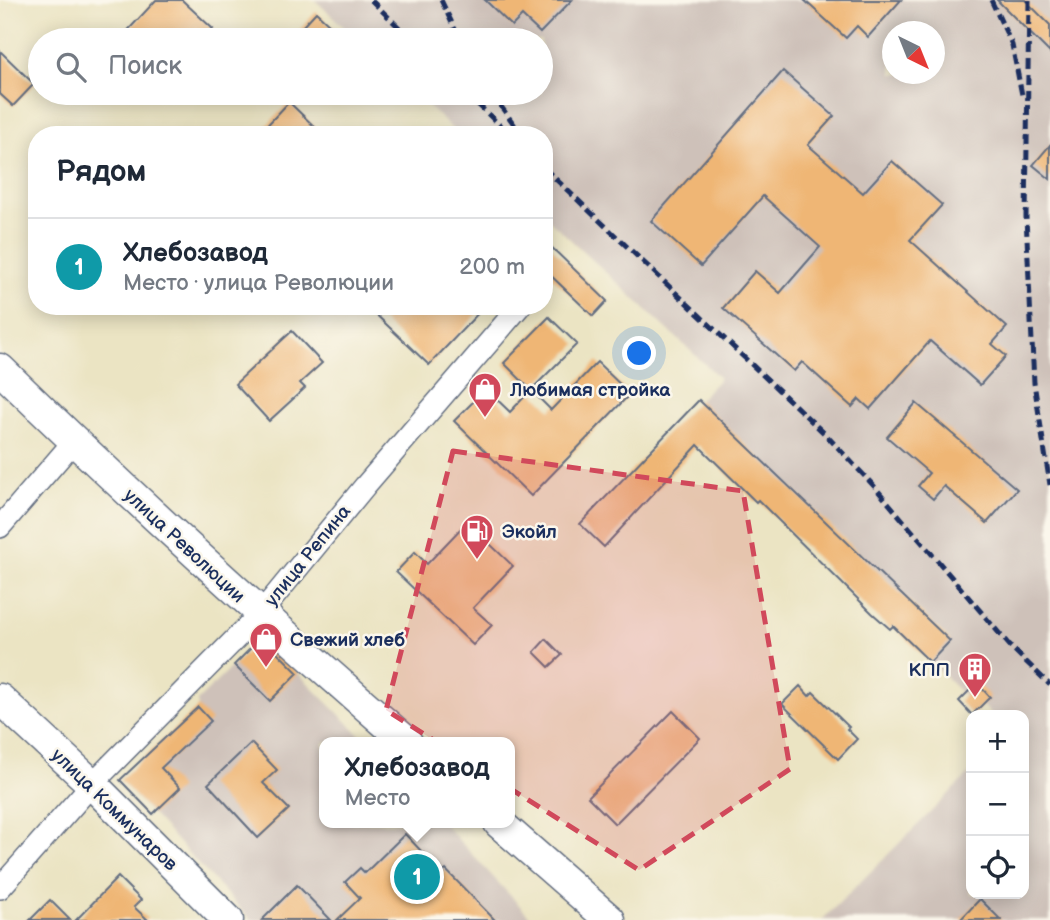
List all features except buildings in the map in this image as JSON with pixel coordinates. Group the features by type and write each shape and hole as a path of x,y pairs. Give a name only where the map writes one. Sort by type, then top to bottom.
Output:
{"street":[{"name":"улица Репина","path":"0,888 92,784 260,614 365,486 512,315"},
{"name":"улица Революции","path":"0,369 74,442 260,614 401,737"},
{"path":"0,527 74,442"},
{"name":"улица Коммунаров","path":"0,699 92,784 228,920"},
{"path":"505,828 610,920"}],"highlighted area":[{"path":"453,451 743,491 790,769 639,870 386,710"}],"shaded area":[{"path":"315,0 1050,0 1050,920 822,920 966,777 966,899 1029,899 1029,710 988,710 982,705 977,710 967,710 959,701 964,695 930,662 950,640 699,400 720,378 553,223 553,126 449,126 427,105 553,105 553,28 345,28"},
{"path":"262,637 362,737 319,737 319,828 448,828 533,920 251,920 120,780 198,707 197,701"}],"railway":[{"path":"371,0 400,28"},
{"path":"441,0 454,28"},
{"path":"991,0 1012,45 1022,95"},
{"path":"1029,0 1026,217 1034,383 1050,485"},
{"path":"479,105 501,126"},
{"path":"500,105 515,126"},
{"path":"553,177 825,434 874,486 1010,646 1050,685"}],"place":[{"name":"Любимая стройка","path":"485,419"},
{"name":"Экойл","path":"477,561"},
{"name":"Свежий хлеб","path":"266,669"},
{"name":"КПП","path":"975,699"},
{"name":"Хлебозавод","path":"417,877"}]}
